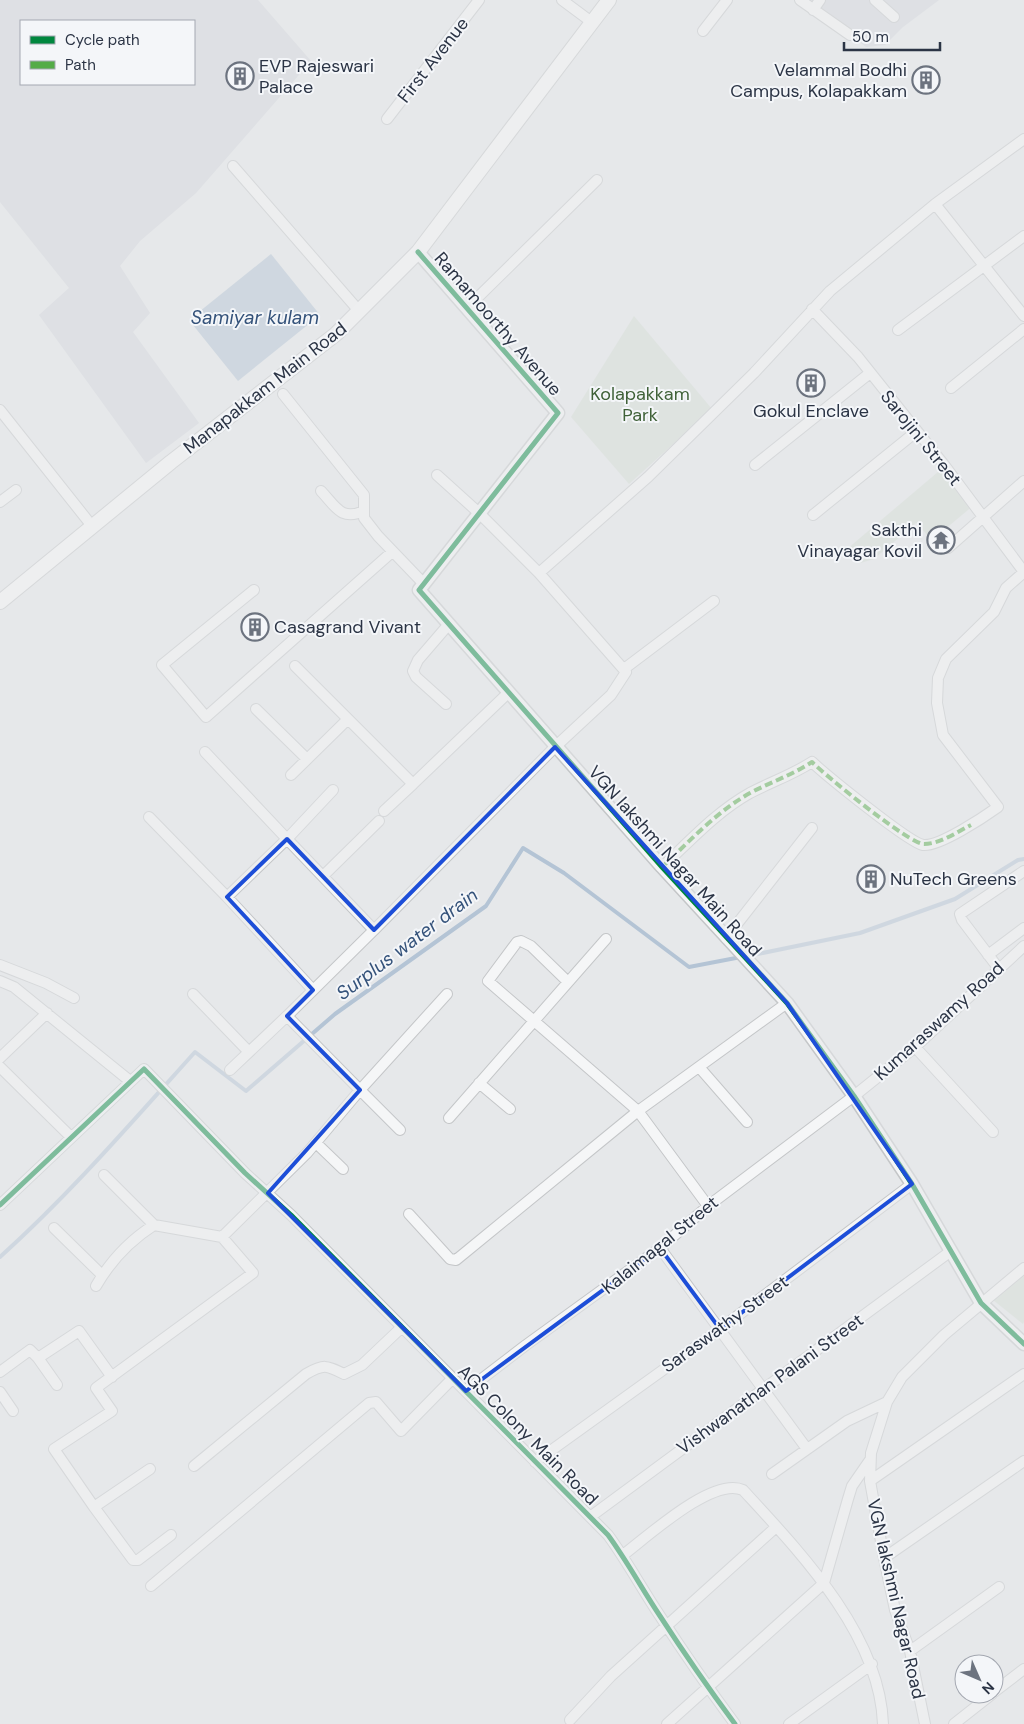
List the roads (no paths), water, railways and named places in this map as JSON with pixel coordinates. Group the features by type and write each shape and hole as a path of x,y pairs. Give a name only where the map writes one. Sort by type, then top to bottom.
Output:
{"main road":[{"name":"Manapakkam Main Road","path":"1,599 336,334 360,312 418,252 609,0"}],"street":[{"name":"First Avenue","path":"387,119 479,0"},
{"path":"562,0 593,23"},
{"path":"702,31 727,0"},
{"path":"800,0 850,34"},
{"path":"813,10 820,0"},
{"path":"876,0 894,17"},
{"path":"539,573 655,470 754,373 812,309 935,204 1024,139"},
{"path":"233,166 360,312"},
{"path":"467,308 597,180"},
{"path":"935,204 1024,316"},
{"path":"898,330 1024,236"},
{"name":"Ramamoorthy Avenue","path":"418,252 558,413 479,513"},
{"name":"Sarojini Street","path":"812,309 870,373 917,431 1024,572"},
{"path":"951,388 1024,329"},
{"path":"755,465 870,373"},
{"path":"283,394 364,494 364,518 392,552 424,584 479,513"},
{"path":"0,410 92,526"},
{"path":"813,514 917,431"},
{"path":"230,1070 374,930 555,747 611,695 626,672 539,573 479,513 437,475"},
{"path":"948,548 1024,481"},
{"path":"0,502 16,490"},
{"path":"321,491 344,515 352,516 364,512"},
{"path":"254,590 162,665 206,717 392,552"},
{"path":"662,867 712,819 750,794 791,776 812,762 906,836 922,845 934,843 971,825 998,807 943,735 937,703 938,678 946,659 994,612 1006,588 1024,572"},
{"name":"VGN lakshmi Nagar Main Road","path":"424,584 419,590 448,624 737,951 788,1003 854,1096 912,1184 981,1304 1024,1344"},
{"path":"624,669 714,602"},
{"path":"446,704 416,677 413,671 418,660 448,624"},
{"path":"296,666 413,784"},
{"path":"384,811 508,693"},
{"path":"256,709 307,759"},
{"path":"291,775 348,719"},
{"path":"204,752 374,930"},
{"path":"227,897 287,839 333,790"},
{"path":"149,817 227,897 313,990"},
{"path":"323,876 379,821"},
{"path":"726,938 812,828"},
{"path":"999,969 962,920 960,914 1024,871"},
{"path":"988,954 1023,932"},
{"path":"449,1118 606,939"},
{"path":"568,982 525,942 517,942 488,981 638,1111 708,1206"},
{"name":"Kumaraswamy Road","path":"854,1096 914,1047 1024,946"},
{"path":"0,965 46,983 74,998"},
{"path":"0,980 14,987 130,1081 0,1205"},
{"path":"193,994 249,1052"},
{"path":"222,1237 268,1193 316,1142 360,1090 447,994"},
{"path":"409,1214 450,1259 456,1260 638,1111 788,1003"},
{"path":"0,1058 47,1013"},
{"path":"287,1016 400,1130"},
{"path":"914,1047 993,1132"},
{"path":"0,1067 71,1137"},
{"path":"700,1067 747,1122"},
{"name":"AGS Colony Main Road","path":"130,1081 144,1070 608,1535 623,1555 666,1626 735,1724"},
{"path":"479,1083 510,1109"},
{"name":"Kalaimagal Street","path":"466,1391 660,1248 708,1206 854,1096"},
{"path":"316,1142 343,1169"},
{"path":"104,1175 154,1225 222,1237 253,1274 96,1388 112,1411 54,1449 133,1560 138,1560 171,1535"},
{"name":"Saraswathy Street","path":"535,1462 720,1329 912,1184"},
{"path":"96,1286 102,1275 130,1241 154,1225"},
{"path":"54,1228 102,1275"},
{"path":"660,1248 807,1450"},
{"name":"Vishwanathan Palani Street","path":"590,1517 951,1251"},
{"name":"VGN lakshmi Nagar Road","path":"925,1724 910,1651 895,1610 884,1558 870,1480 870,1460 887,1402 902,1377 944,1335 1024,1268"},
{"path":"194,1466 306,1374 322,1366 344,1374 354,1370 401,1328"},
{"path":"38,1358 79,1331 112,1377"},
{"path":"0,1372 30,1350 57,1385"},
{"path":"870,1480 1024,1374"},
{"path":"151,1586 369,1403 376,1402 401,1431 453,1378"},
{"path":"0,1392 13,1411"},
{"path":"772,1474 855,1416 887,1402"},
{"path":"667,1724 824,1583 850,1492 870,1460"},
{"path":"884,1558 1024,1461"},
{"path":"94,1507 150,1469"},
{"path":"623,1555 699,1498 722,1488 735,1486 742,1490 824,1583 849,1621 872,1664 883,1705 883,1724"},
{"path":"570,1720 611,1676 775,1528"},
{"path":"910,1651 999,1587"},
{"path":"789,1724 872,1664"},
{"path":"1004,1684 1024,1669"},
{"path":"954,1724 979,1704"}],"water":[{"name":"Samiyar kulam","path":"271,254 320,315 238,381 189,320"}],"waterway":[{"name":"Surplus water drain","path":"0,1257 76,1183 195,1052 246,1091 335,1014 486,906 523,848 564,873 689,967 741,957"},
{"name":"Surplus water drain","path":"748,956 860,933 955,899 1018,860 1024,859"}],"place":[{"name":"EVP Rajeswari Palace","path":"240,76"},
{"name":"Velammal Bodhi Campus, Kolapakkam","path":"926,80"},
{"name":"Gokul Enclave","path":"811,383"},
{"name":"Sakthi Vinayagar Kovil","path":"941,540"},
{"name":"Casagrand Vivant","path":"255,627"},
{"name":"NuTech Greens","path":"871,879"}],"park label":[{"name":"Kolapakkam Park","path":"640,404"}]}
